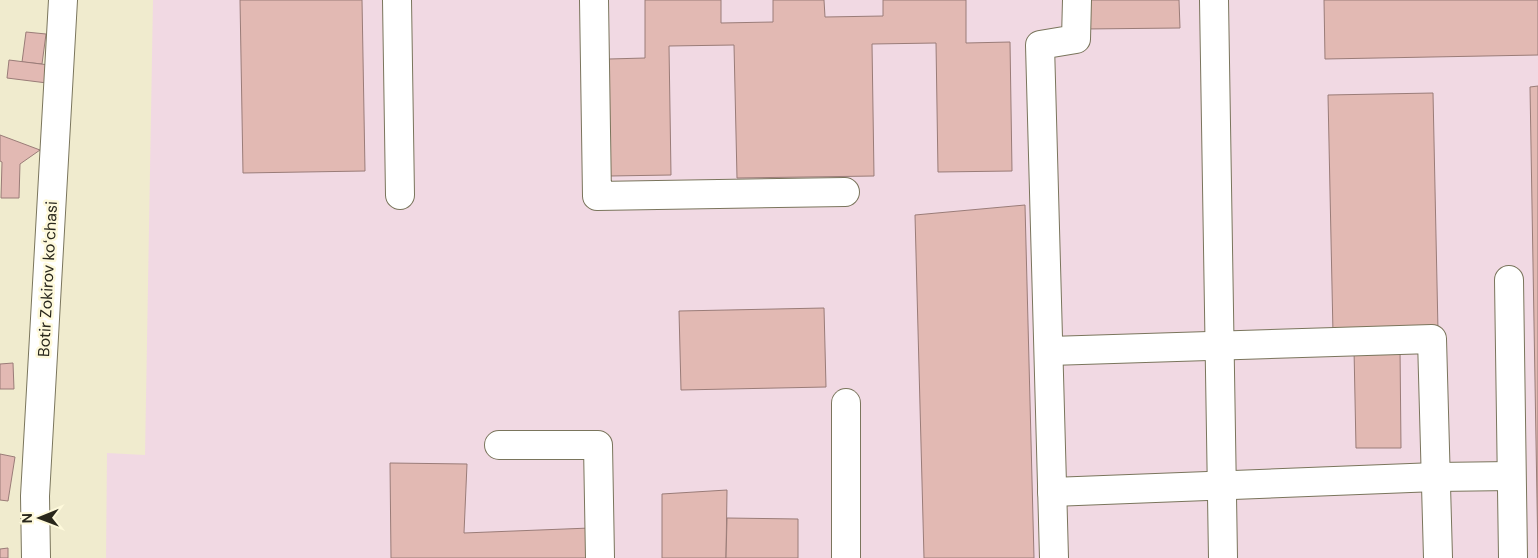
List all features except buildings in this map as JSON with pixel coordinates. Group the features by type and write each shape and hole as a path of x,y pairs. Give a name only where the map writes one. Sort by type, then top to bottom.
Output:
{"street":[{"name":"Botir Zokirov koʻchasi","path":"36,558 35,496 63,0"},
{"path":"397,0 400,195"},
{"path":"594,0 596,196 845,192"},
{"path":"1054,558 1050,351 1040,45 1076,39 1077,0"},
{"path":"1214,0 1223,558"},
{"path":"1509,280 1513,558"},
{"path":"1050,351 1432,339 1438,558"},
{"path":"846,403 846,558"},
{"path":"499,445 598,445 600,558"},
{"path":"1052,492 1436,477 1511,476"}],"shaded area":[{"path":"153,0 1538,0 1538,558 106,558 107,453 145,455"}]}
